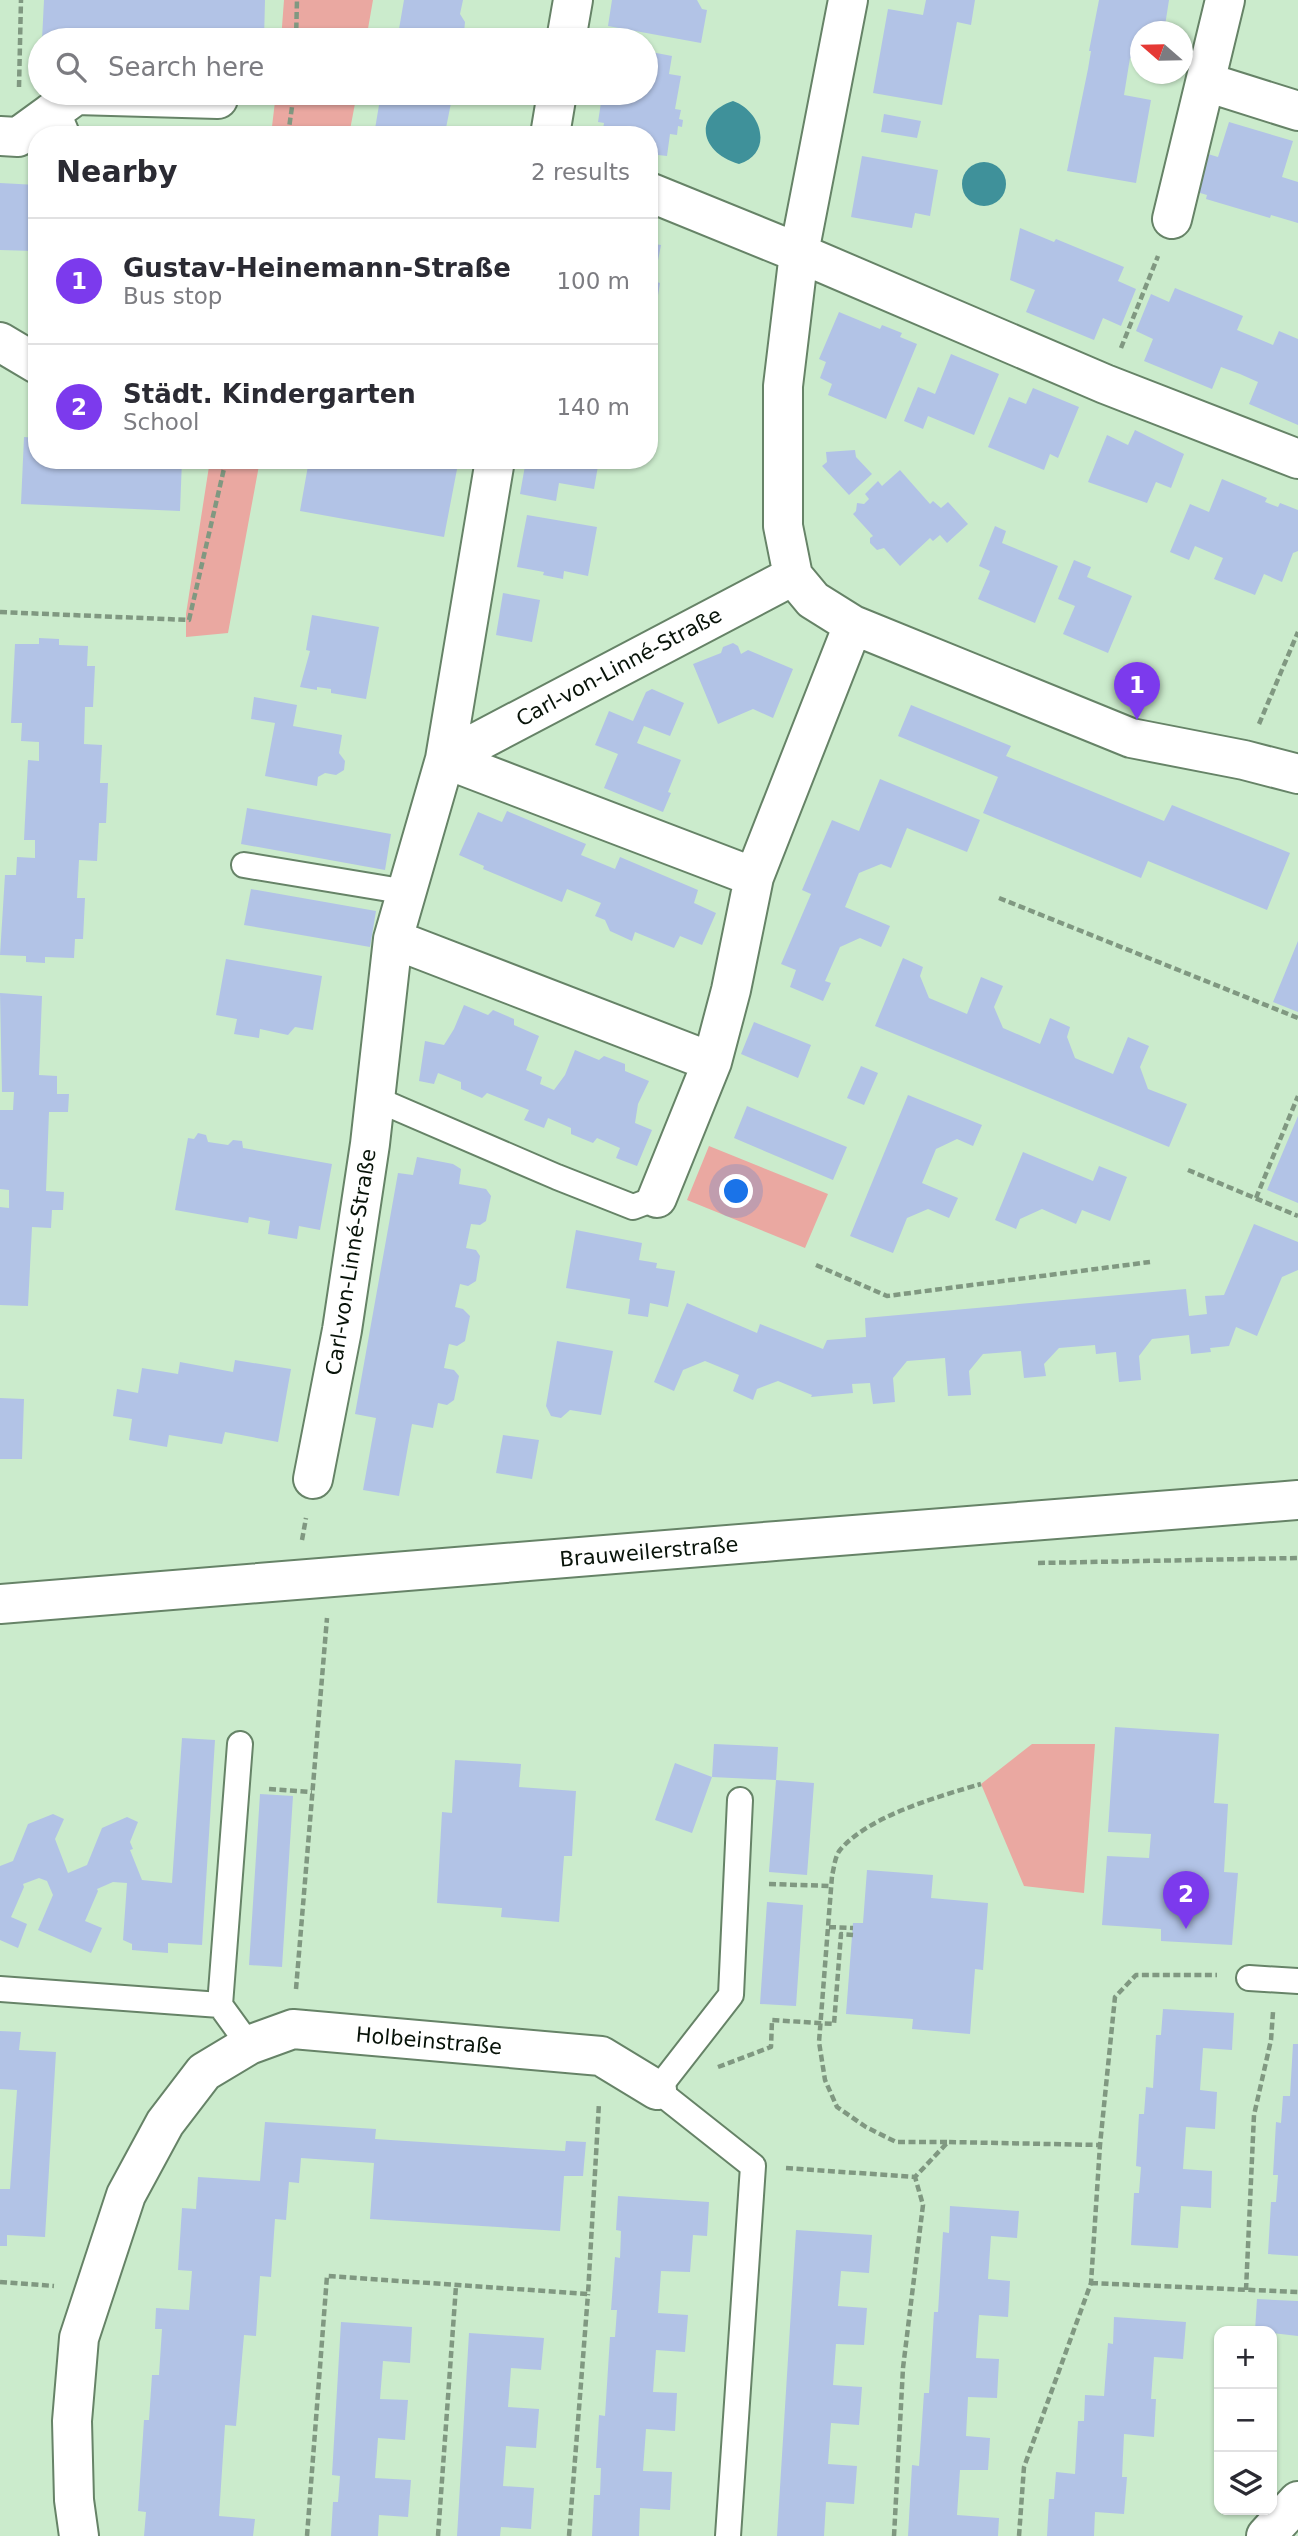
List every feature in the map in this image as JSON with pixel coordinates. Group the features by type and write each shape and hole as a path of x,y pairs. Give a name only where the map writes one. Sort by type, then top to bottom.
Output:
{"street":[{"path":"568,28 573,0"},
{"path":"848,0 799,253 783,386 783,526 793,576 813,600 853,625 1131,738 1244,760 1298,774"},
{"path":"1172,219 1225,0"},
{"path":"1206,82 1298,111"},
{"path":"55,124 69,105"},
{"path":"552,126 555,105"},
{"path":"9,137 28,132"},
{"path":"658,196 1105,384 1298,459"},
{"path":"0,342 28,358"},
{"name":"Carl-von-Linné-Straße","path":"313,1479 342,1330 376,1099 393,939 445,759 493,469"},
{"name":"Carl-von-Linné-Straße","path":"445,759 793,576"},
{"path":"657,1198 712,1062 731,990 754,877 853,625"},
{"path":"445,759 754,877"},
{"path":"393,939 712,1062"},
{"name":"Brauweilerstraße","path":"0,1604 322,1597 1038,1518 1298,1500"},
{"name":"Holbeinstraße","path":"79,2536 74,2500 72,2421 79,2338 93,2288 126,2195 165,2123 204,2072 249,2045 293,2029 601,2056 657,2090"},
{"path":"1266,2536 1298,2501"}],"lane":[{"path":"244,865 407,892"},
{"path":"376,1099 633,1207 657,1198"},
{"path":"240,1744 220,2005 249,2045"},
{"path":"657,2090 731,1995 740,1800"},
{"path":"1249,1978 1286,1980"},
{"path":"0,1989 220,2005"},
{"name":"Holbeinstraße","path":"657,2090 753,2166"},
{"path":"728,2536 753,2166"}],"path":[{"path":"9,137 21,0"},
{"path":"297,28 298,0"},
{"path":"289,126 292,105"},
{"path":"1105,384 1172,219"},
{"path":"0,612 189,620 224,469"},
{"path":"1244,760 1298,632"},
{"path":"999,898 1298,1018"},
{"path":"1256,1198 1298,1096"},
{"path":"1188,1170 1298,1216"},
{"path":"816,1265 887,1296 1150,1262"},
{"path":"293,2029 312,1792 322,1597 302,1542 313,1479"},
{"path":"981,1784 920,1803 858,1834 838,1852 831,1886 820,2024 819,2042 825,2080 837,2107 866,2127 897,2142 1100,2145"},
{"path":"237,1786 312,1792"},
{"path":"736,1882 831,1886"},
{"path":"829,1927 853,1928"},
{"path":"771,2047 772,2020 834,2024 841,1934 853,1935"},
{"path":"1019,2536 1024,2467 1091,2283 1100,2145 1115,1997 1136,1975 1249,1978"},
{"path":"1246,2290 1254,2115 1286,1980"},
{"path":"569,2536 588,2294 601,2056"},
{"path":"915,2177 948,2142"},
{"path":"753,2166 915,2177"},
{"path":"894,2536 903,2368 923,2205 915,2177"},
{"path":"307,2536 327,2276 588,2294"},
{"path":"0,2282 93,2288"},
{"path":"1091,2283 1298,2292"},
{"path":"438,2536 456,2285"}],"shaded area":[{"path":"284,0 373,0 368,28 282,28"},
{"path":"275,105 355,105 351,126 272,126"},
{"path":"209,469 258,469 228,633 186,637 186,614"},
{"path":"709,1146 828,1194 805,1248 687,1200"},
{"path":"1032,1744 1095,1744 1084,1893 1024,1886 981,1784"}],"water":[{"path":"733,101 751,114 760,132 757,151 750,159 739,164 716,151 706,134 711,115"},
{"path":"984,162 999,169 1006,184 999,199 984,206 969,199 962,184 969,169"}],"building":[{"path":"44,0 265,0 264,28 43,28"},
{"path":"404,0 463,0 460,14 465,22 464,28 399,28"},
{"path":"612,0 697,0 702,9 707,10 701,43 658,35 658,28 608,26"},
{"path":"926,0 975,0 971,25 957,22 942,105 873,93 888,9 923,15"},
{"path":"1099,0 1169,0 1166,21 1130,21 1130,58 1124,95 1151,100 1136,183 1067,171 1088,69"},
{"path":"658,53 672,56 669,74 681,76 675,109 681,110 679,119 683,120 682,127 678,126 677,135 670,134 667,156 658,155 658,126 604,126 604,123 598,122 601,105 658,105"},
{"path":"379,105 451,105 446,126 376,126"},
{"path":"884,114 921,121 917,138 881,132"},
{"path":"1229,122 1293,141 1282,177 1298,182 1298,223 1271,215 1270,218 1206,199 1207,195 1190,190 1201,152 1218,157"},
{"path":"862,156 938,170 930,216 915,213 912,228 851,217"},
{"path":"0,183 28,185 28,251 0,250"},
{"path":"1020,228 1054,242 1056,239 1124,267 1118,281 1136,289 1121,326 1103,318 1094,340 1026,312 1035,290 1010,280"},
{"path":"1175,288 1243,316 1237,330 1273,345 1279,331 1298,339 1298,425 1249,404 1258,382 1240,374 1221,367 1212,389 1144,361 1153,339 1136,331 1151,294 1169,302"},
{"path":"839,312 880,329 882,325 902,333 900,337 917,344 886,419 828,395 832,384 820,378 826,362 819,359"},
{"path":"951,354 999,374 974,435 928,416 923,429 904,421 918,387 935,394"},
{"path":"1033,388 1079,407 1058,458 1050,454 1044,470 988,447 1009,397 1026,404"},
{"path":"1135,430 1184,454 1171,488 1156,482 1147,503 1088,482 1107,435 1128,445"},
{"path":"24,437 28,437 28,469 182,469 180,511 21,504"},
{"path":"855,450 856,457 872,474 849,495 822,466 827,462 826,452"},
{"path":"307,469 457,469 444,537 300,511"},
{"path":"524,469 597,469 594,489 559,483 556,501 520,494"},
{"path":"900,470 930,504 933,501 941,508 948,502 968,524 947,543 940,535 933,541 930,538 900,566 884,548 877,550 870,543 873,536 853,514 857,503 864,504 869,499 865,494 878,481 882,486"},
{"path":"1222,479 1267,498 1265,502 1278,507 1280,503 1298,510 1298,551 1293,553 1282,582 1264,574 1255,595 1214,579 1223,558 1195,546 1189,560 1170,552 1190,504 1209,512"},
{"path":"527,515 597,527 588,576 564,571 563,579 517,567"},
{"path":"995,526 1006,531 1002,543 1058,566 1035,623 978,599 990,571 979,566"},
{"path":"1074,560 1091,567 1087,577 1132,596 1108,653 1063,634 1075,606 1058,599"},
{"path":"503,593 540,600 532,642 496,635"},
{"path":"312,615 379,627 366,699 331,693 331,689 300,687 310,651 306,650"},
{"path":"39,638 59,639 59,645 88,646 87,666 95,666 93,707 85,707 84,744 102,745 100,783 108,783 106,823 99,823 97,861 79,860 77,898 85,898 83,939 75,939 74,958 45,957 45,963 26,962 26,956 0,955 5,875 16,875 17,857 35,858 35,840 24,840 28,760 39,761 39,742 21,741 22,723 11,723 15,644 39,644"},
{"path":"733,643 738,646 741,654 748,650 793,669 773,718 753,709 718,724 693,664 721,653 723,647"},
{"path":"652,689 684,703 670,736 644,726 637,743 681,760 663,812 604,788 618,754 595,745 609,711 633,721 646,692"},
{"path":"254,697 297,705 293,726 342,735 339,753 345,761 344,770 336,775 325,773 318,777 317,786 265,776 275,723 251,719"},
{"path":"911,705 1011,746 1006,756 1164,821 1172,805 1290,853 1267,910 1148,861 1141,878 983,813 998,777 898,736"},
{"path":"880,779 980,820 967,852 907,828 891,868 881,864 859,873 845,907 890,926 881,947 860,938 840,947 825,981 831,983 823,1001 790,987 796,970 781,964 811,894 802,890 832,820 859,831"},
{"path":"247,808 391,834 385,870 241,844"},
{"path":"507,811 586,844 581,855 615,869 620,857 698,890 694,903 716,913 702,945 680,936 674,948 635,932 632,941 610,931 605,920 595,916 601,903 567,889 562,902 483,869 484,866 459,855 478,812 502,822"},
{"path":"251,889 376,911 370,947 244,925"},
{"path":"1298,941 1298,1012 1273,1002"},
{"path":"903,958 923,967 920,976 929,998 967,1014 981,977 1003,986 994,1007 1003,1028 1040,1044 1050,1018 1070,1027 1067,1037 1075,1058 1113,1074 1128,1037 1149,1046 1140,1067 1148,1089 1187,1104 1169,1147 875,1026"},
{"path":"226,959 322,976 313,1030 295,1027 288,1035 260,1029 259,1038 234,1034 237,1019 216,1015"},
{"path":"0,993 42,996 39,1075 57,1076 57,1094 69,1094 68,1112 49,1112 46,1191 64,1192 63,1210 52,1210 51,1228 32,1227 28,1306 0,1305 0,1207 9,1208 9,1190 0,1189 0,1110 13,1110 14,1092 2,1092"},
{"path":"464,1005 488,1015 493,1010 514,1019 514,1025 539,1036 526,1070 542,1077 540,1084 554,1090 565,1075 575,1050 599,1060 604,1056 625,1064 625,1071 649,1081 638,1104 635,1123 652,1130 637,1166 616,1158 620,1148 597,1138 593,1143 571,1134 571,1128 548,1118 544,1128 524,1120 529,1110 487,1093 482,1098 461,1089 461,1082 438,1073 434,1084 419,1081 425,1041 444,1045"},
{"path":"754,1022 811,1045 798,1078 741,1054"},
{"path":"861,1066 878,1073 864,1105 847,1098"},
{"path":"908,1095 982,1125 973,1146 957,1139 936,1149 922,1183 958,1198 949,1218 928,1209 907,1218 893,1253 850,1236"},
{"path":"747,1106 847,1147 833,1180 734,1138"},
{"path":"1298,1116 1298,1203 1267,1190"},
{"path":"198,1133 206,1135 208,1142 228,1145 233,1140 242,1141 243,1148 332,1164 320,1230 299,1226 297,1239 268,1234 270,1221 249,1217 248,1223 175,1210 188,1138 194,1139"},
{"path":"1023,1152 1093,1181 1099,1166 1127,1177 1110,1221 1082,1210 1076,1224 1042,1209 1020,1219 1016,1229 995,1220"},
{"path":"417,1157 453,1164 461,1169 459,1184 486,1189 491,1196 486,1221 480,1225 471,1224 466,1248 476,1250 480,1256 476,1281 468,1286 460,1284 455,1307 463,1309 470,1316 465,1341 457,1346 449,1344 444,1368 454,1370 459,1376 454,1400 447,1405 438,1403 433,1428 412,1424 399,1496 363,1490 376,1418 355,1414 398,1173 413,1175"},
{"path":"1254,1224 1298,1242 1298,1270 1282,1277 1257,1336 1236,1327 1229,1346 1210,1348 1211,1352 1191,1354 1189,1335 1152,1339 1139,1356 1141,1380 1119,1382 1116,1352 1096,1354 1095,1345 1059,1348 1044,1364 1046,1376 1024,1378 1021,1351 983,1354 969,1371 971,1395 948,1396 945,1358 907,1361 893,1378 895,1402 873,1404 870,1383 852,1384 853,1393 811,1397 812,1395 778,1381 757,1389 753,1400 733,1391 739,1375 705,1361 683,1370 674,1391 654,1382 687,1303 757,1333 760,1324 823,1349 827,1340 866,1337 865,1318 1186,1289 1189,1316 1207,1314 1205,1296 1224,1295"},
{"path":"576,1230 642,1243 639,1260 657,1263 656,1268 675,1271 668,1307 650,1303 648,1317 628,1314 630,1299 566,1288"},
{"path":"557,1341 613,1351 601,1415 570,1410 561,1418 551,1416 546,1406"},
{"path":"235,1360 291,1369 278,1442 225,1432 222,1444 169,1435 167,1447 129,1440 132,1419 113,1416 117,1389 138,1393 142,1368 178,1374 180,1362 233,1372"},
{"path":"0,1398 24,1399 22,1459 0,1459"},
{"path":"503,1435 539,1440 532,1479 496,1473"},
{"path":"1115,1727 1219,1734 1214,1803 1228,1804 1224,1872 1238,1873 1232,1945 1161,1941 1161,1929 1102,1925 1107,1856 1149,1858 1151,1834 1108,1832"},
{"path":"182,1738 215,1740 202,1945 168,1943 168,1953 132,1950 132,1944 123,1940 127,1883 113,1882 97,1889 85,1921 102,1928 91,1953 38,1930 53,1895 47,1881 39,1878 23,1884 11,1917 27,1924 18,1948 0,1940 0,1866 13,1861 28,1824 53,1814 64,1819 55,1839 68,1873 87,1865 102,1828 127,1817 138,1822 130,1842 133,1849 130,1850 142,1880 172,1883"},
{"path":"714,1744 778,1747 776,1780 712,1777"},
{"path":"455,1760 521,1764 519,1787 576,1791 572,1856 564,1856 559,1922 501,1917 502,1908 437,1903 442,1812 452,1813"},
{"path":"675,1763 712,1777 692,1833 655,1820"},
{"path":"776,1780 814,1783 807,1875 769,1872"},
{"path":"260,1794 293,1796 282,1967 249,1965"},
{"path":"867,1870 933,1875 931,1898 988,1903 983,1970 975,1969 970,2034 912,2029 913,2019 846,2014 853,1923 863,1923"},
{"path":"767,1902 803,1905 796,2006 760,2004"},
{"path":"1163,2009 1234,2013 1232,2050 1203,2048 1200,2090 1217,2092 1215,2129 1186,2127 1183,2169 1212,2171 1211,2208 1181,2206 1178,2248 1131,2245 1134,2193 1139,2193 1141,2167 1136,2166 1139,2114 1144,2114 1146,2087 1153,2088 1156,2035 1161,2035"},
{"path":"0,2031 21,2032 19,2050 56,2052 45,2237 7,2235 7,2246 0,2246 0,2189 10,2189 17,2090 0,2089"},
{"path":"1293,2044 1298,2044 1298,2256 1268,2254 1271,2202 1276,2202 1278,2175 1273,2175 1276,2122 1281,2123 1283,2096 1290,2096"},
{"path":"265,2122 376,2129 375,2139 565,2151 566,2141 586,2142 583,2176 564,2176 560,2231 370,2219 374,2163 301,2158 299,2183 289,2182 286,2220 275,2219 271,2277 260,2276 256,2336 244,2335 236,2426 225,2425 219,2516 255,2519 253,2536 144,2536 146,2512 138,2511 144,2420 149,2420 152,2375 159,2375 162,2329 155,2329 156,2308 189,2310 192,2271 178,2270 182,2208 196,2209 198,2177 260,2181"},
{"path":"618,2196 709,2202 707,2236 693,2235 690,2272 661,2271 658,2313 688,2315 685,2352 656,2350 653,2392 677,2393 675,2431 646,2429 643,2471 672,2472 670,2510 640,2508 639,2536 592,2536 594,2495 600,2495 601,2468 596,2468 599,2415 605,2416 610,2337 615,2337 617,2310 611,2310 615,2257 620,2258 621,2231 616,2230"},
{"path":"950,2206 1019,2211 1017,2238 991,2236 988,2279 1010,2281 1008,2317 979,2315 976,2358 999,2359 997,2398 968,2397 966,2436 990,2438 988,2470 960,2470 957,2515 999,2518 998,2536 908,2536 912,2465 919,2466 924,2393 929,2393 934,2312 938,2312 943,2232 949,2233"},
{"path":"796,2230 872,2235 869,2273 841,2271 838,2306 867,2308 864,2345 836,2344 833,2385 862,2387 859,2425 831,2423 828,2464 857,2466 854,2504 826,2502 824,2536 777,2536"},
{"path":"1257,2299 1298,2301 1298,2336 1277,2334 1277,2326 1255,2326"},
{"path":"1114,2317 1186,2322 1183,2359 1154,2357 1151,2399 1156,2399 1154,2437 1124,2434 1122,2477 1127,2477 1124,2514 1095,2512 1094,2536 1047,2536 1049,2499 1054,2499 1056,2472 1075,2474 1078,2421 1084,2421 1085,2395 1104,2396 1108,2343 1113,2344"},
{"path":"341,2322 412,2327 410,2363 383,2361 380,2399 408,2400 405,2440 378,2438 375,2478 411,2480 408,2517 379,2515 378,2536 331,2536 333,2502 338,2502 340,2476 332,2475"},
{"path":"469,2333 544,2338 541,2370 511,2368 508,2407 539,2409 536,2448 506,2446 503,2486 534,2488 531,2529 501,2527 500,2536 457,2536"}],"place":[{"name":"Gustav-Heinemann-Straße","path":"1137,720"},
{"name":"Städt. Kindergarten","path":"1186,1929"}]}
